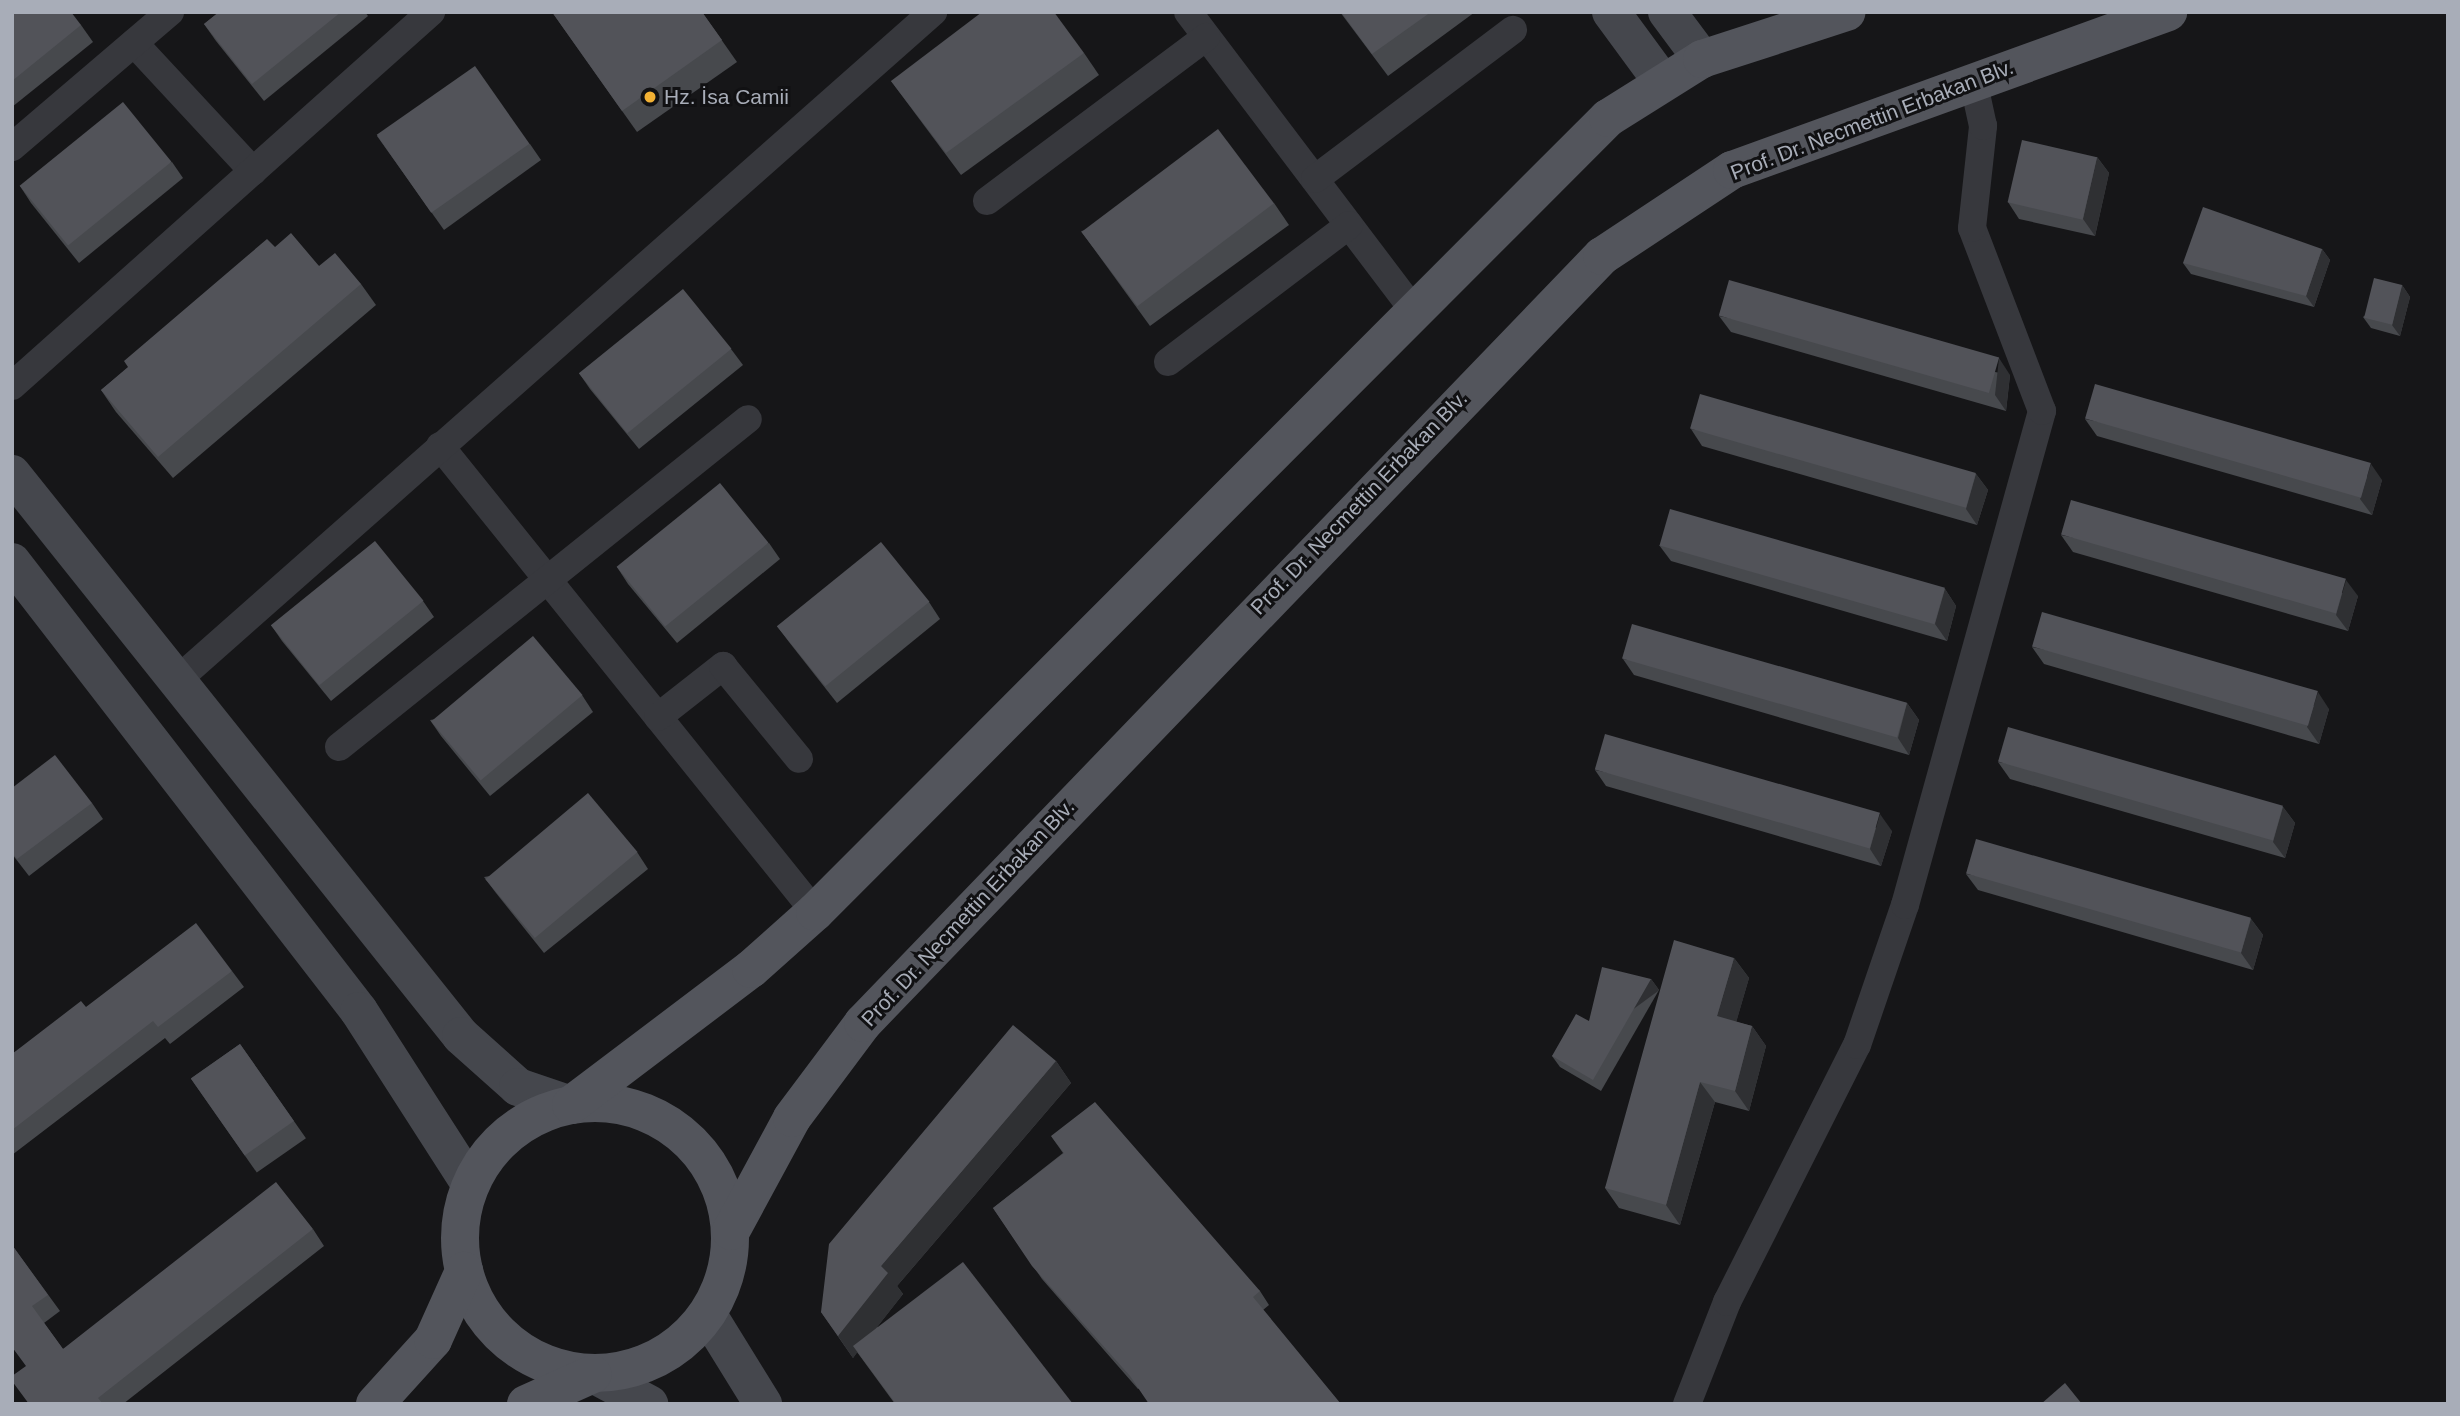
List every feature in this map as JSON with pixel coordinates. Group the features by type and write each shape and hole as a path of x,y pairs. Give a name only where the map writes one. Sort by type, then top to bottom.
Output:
{"main road":[{"path":"571,1105 815,912 1412,308 1608,118 1661,80 1702,59 1847,12"},
{"name":"Prof. Dr. Necmettin Erbakan Blv.","path":"731,1231 792,1118 863,1023 1602,256 1732,170 1973,80 2168,12"},
{"path":"526,1404 593,1374 638,1367 677,1347 708,1315 726,1275 731,1231 721,1186 696,1147 669,1126 617,1104 571,1105 529,1119 495,1147 470,1184 460,1227 464,1271 482,1312 512,1344 550,1366 593,1374"},
{"path":"375,1404 433,1340 464,1271"}],"street":[{"path":"12,147 170,12"},
{"path":"12,386 431,12"},
{"path":"175,682 933,12"},
{"path":"1611,12 1661,80"},
{"path":"1667,12 1702,59"},
{"path":"987,201 1198,20 1412,308"},
{"path":"1315,179 1513,30"},
{"path":"134,43 253,171"},
{"path":"1688,1404 1727,1302 1857,1045 1905,905 2042,411 1972,228 1983,126 1973,80"},
{"path":"1168,362 1349,225"},
{"path":"339,747 748,419"},
{"path":"440,446 815,912"},
{"path":"12,474 175,682 485,1062 518,1087 571,1105"},
{"path":"12,562 359,1011 470,1184"},
{"path":"657,718 723,666 799,759"},
{"path":"708,1315 763,1404"},
{"path":"593,1374 649,1404"}],"building":[{"path":"12,12 71,12 81,25 12,81"},
{"path":"219,12 341,12 252,84 204,24"},
{"name":"Hz. İsa Camii","path":"552,12 702,12 722,40 622,111"},
{"path":"982,12 1054,12 1084,53 946,153 891,81"},
{"path":"1341,12 1431,12 1372,54"},
{"path":"475,66 529,144 431,213 377,135"},
{"path":"123,102 171,162 68,246 20,186"},
{"path":"1218,129 1274,203 1137,306 1081,232"},
{"path":"2022,140 2097,157 2083,220 2008,202"},
{"path":"2203,207 2322,249 2306,296 2183,263"},
{"path":"291,233 319,266 335,253 361,284 158,457 101,390 128,367 124,361 267,239 275,247"},
{"path":"2374,278 2402,285 2392,325 2364,318"},
{"path":"1729,280 1999,357 1989,393 1719,316"},
{"path":"683,289 731,349 627,433 579,373"},
{"path":"2095,384 2371,463 2361,498 2085,419"},
{"path":"1700,394 1976,473 1966,508 1690,429"},
{"path":"720,483 768,543 665,627 617,567"},
{"path":"2071,500 2346,579 2336,613 2061,535"},
{"path":"1670,509 1945,588 1934,624 1660,546"},
{"path":"375,541 423,601 319,685 271,625"},
{"path":"881,542 929,602 825,686 777,626"},
{"path":"2042,612 2318,691 2308,726 2032,647"},
{"path":"1632,624 1907,703 1897,737 1622,659"},
{"path":"533,636 582,695 481,780 431,721"},
{"path":"2008,727 2283,806 2273,840 1998,762"},
{"path":"1605,734 1880,813 1870,848 1595,770"},
{"path":"55,755 92,803 17,859 12,853 12,788"},
{"path":"588,793 637,852 535,938 485,879"},
{"path":"1976,839 2251,918 2241,952 1966,874"},
{"path":"196,923 232,971 158,1027 153,1021 12,1130 12,1054 81,1001 86,1007"},
{"path":"1674,940 1734,958 1717,1016 1752,1026 1735,1091 1700,1082 1666,1205 1605,1188"},
{"path":"1602,967 1651,979 1593,1080 1552,1056 1576,1014 1589,1021"},
{"path":"1013,1025 1056,1061 881,1266 888,1273 838,1336 821,1312 829,1244"},
{"path":"240,1044 294,1121 245,1155 191,1078"},
{"path":"1095,1102 1260,1291 1253,1297 1341,1404 1149,1404 1130,1376 1032,1266 993,1208 1064,1153 1051,1136"},
{"path":"276,1182 313,1229 98,1398 103,1404 29,1404 12,1381 12,1376 26,1366 12,1347 12,1245 48,1295 32,1306 63,1349"},
{"path":"963,1262 1073,1404 896,1404 853,1346"},
{"path":"2065,1383 2082,1404 2041,1404"}],"place":[{"name":"Hz. İsa Camii","path":"650,97"}]}
